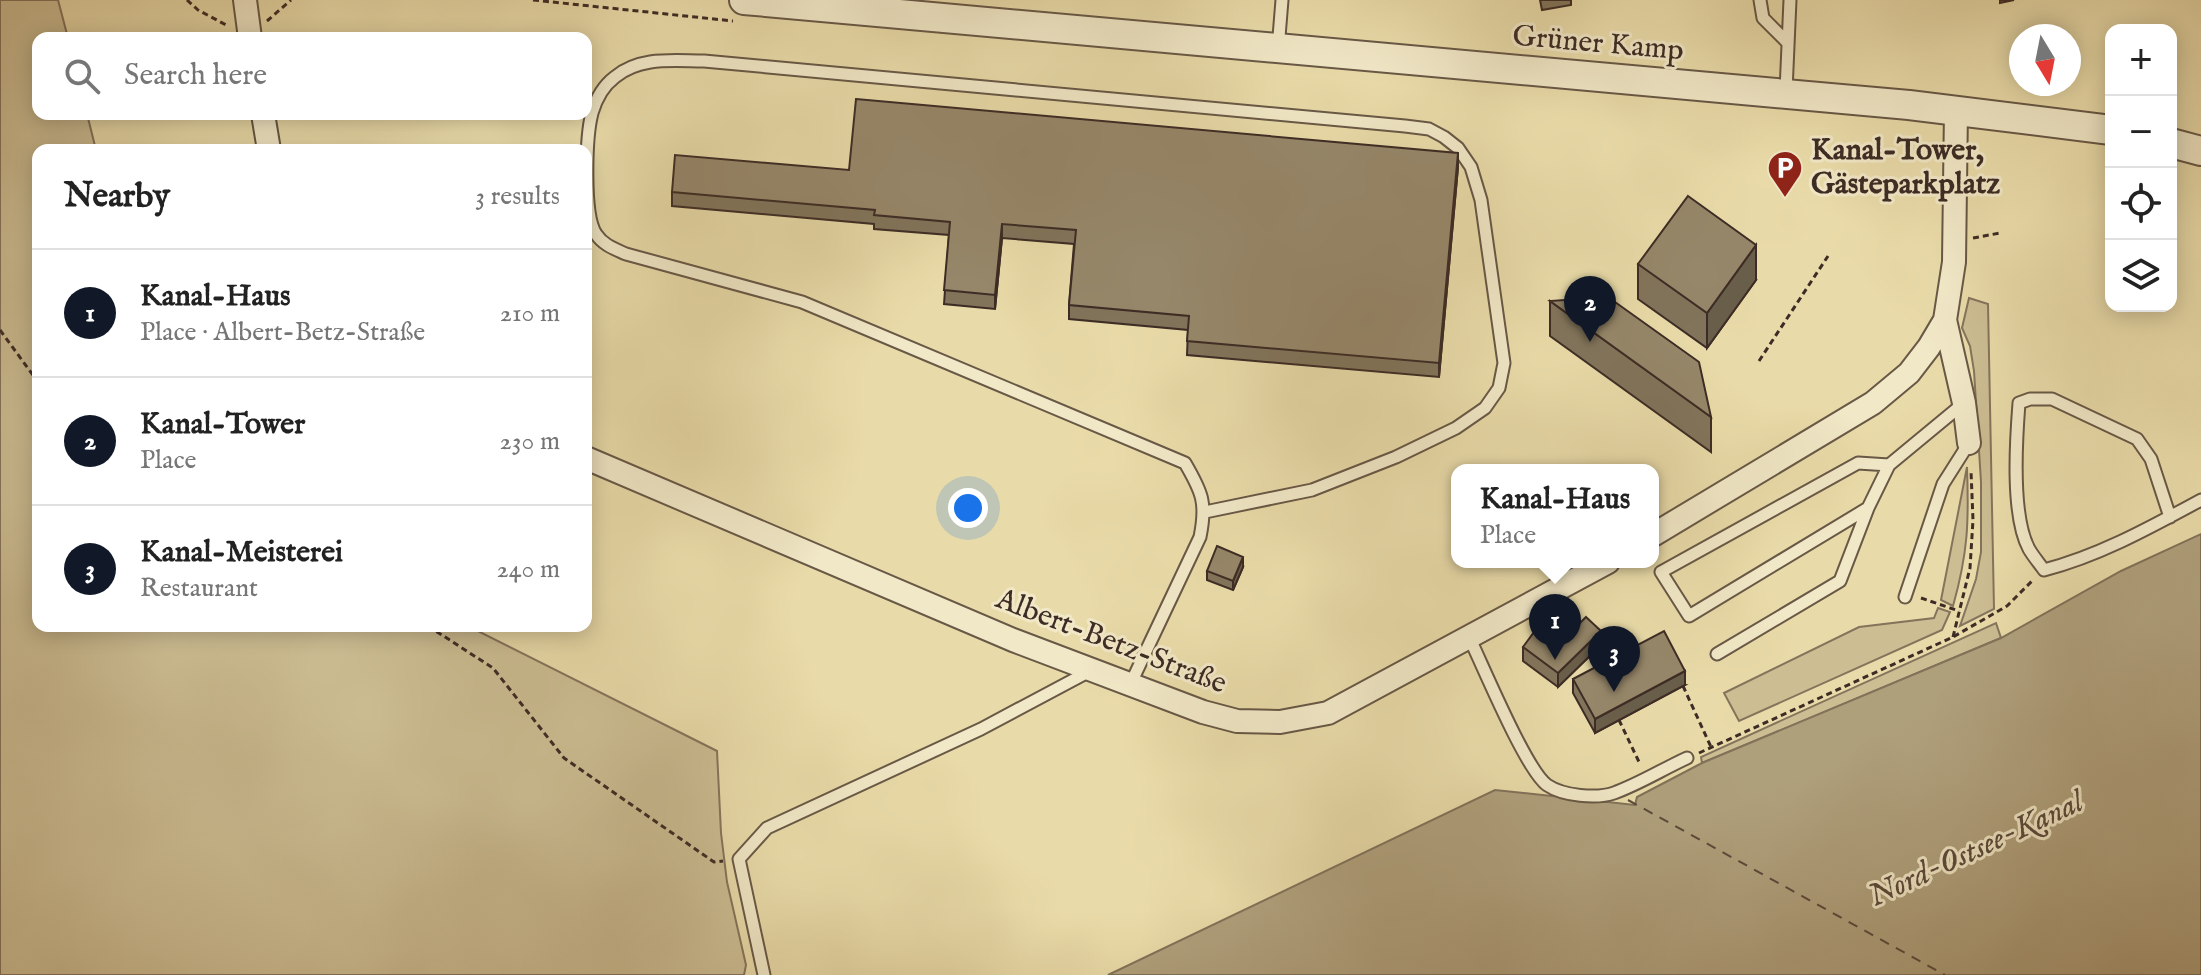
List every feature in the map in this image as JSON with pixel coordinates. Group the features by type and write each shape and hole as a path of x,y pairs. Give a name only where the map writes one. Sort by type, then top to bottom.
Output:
{"street":[{"path":"245,0 249,31"},
{"name":"Grüner Kamp","path":"744,0 937,8 1278,50 1956,110 2105,129"},
{"path":"1956,110 1954,262 1945,320 1964,403 1969,443"},
{"path":"264,120 268,144"},
{"path":"2177,145 2201,151"},
{"path":"1659,531 1873,403 1909,373 1945,320"},
{"name":"Albert-Betz-Straße","path":"592,461 1090,671 1237,721 1280,722 1328,713 1597,568"}],"lane":[{"path":"1278,50 1282,0"},
{"path":"1760,0 1763,18 1788,43"},
{"path":"1786,94 1790,0"},
{"path":"592,112 599,94 615,77 632,66 650,61 704,61 1390,124 1429,129 1444,137 1458,148 1471,167 1481,200 1504,363 1499,388 1485,408 1456,428 1396,457 1312,490 1205,512"},
{"path":"589,144 591,120"},
{"path":"592,224 595,233 606,245 626,254 802,302 1185,463 1198,485 1205,512 1200,537 1130,685"},
{"path":"2170,517 2151,459 2137,439 2052,399 2030,399 2019,403 2016,444 2018,507 2027,547 2044,570 2067,564 2170,517 2201,500"},
{"path":"1717,654 1840,581 1868,508 1889,465 1964,403"},
{"path":"1906,595 1943,484 1969,443"},
{"path":"1868,508 1689,616 1661,572 1858,463 1889,465"},
{"path":"1469,637 1524,753 1547,785 1579,795 1612,794 1687,758"},
{"path":"764,975 739,859 767,828 981,729 1090,671"}],"path":[{"path":"187,0 227,26 249,31 266,23 291,0"},
{"path":"1977,238 2000,233"},
{"path":"1759,361 1828,256"},
{"path":"0,330 32,374"},
{"path":"1953,637 1970,568 1973,520 1969,443"},
{"path":"1687,758 1953,637 2007,606 2044,570"},
{"path":"1906,595 1959,611"},
{"path":"437,632 493,668 564,758 714,862 739,859"},
{"path":"1683,686 1711,747"},
{"path":"1619,720 1646,777"}],"shaded area":[{"path":"0,0 58,0 66,32 32,32 32,120 88,120 94,144 32,144 32,632 480,632 717,751 727,882 746,965 744,975 0,975"},
{"path":"1969,298 1988,304 1994,609 1960,626 1976,579 1981,552 1981,482 1974,371 1970,346 1962,328"},
{"path":"1967,467 1966,537 1953,606 1941,600"},
{"path":"1938,608 1950,612 1942,630 1739,721 1724,693 1859,627 1934,618"},
{"path":"1996,623 2001,638 1702,763 1701,757"}],"water":[{"name":"Nord-Ostsee-Kanal","path":"2201,534 2201,975 1108,975 1495,790 1635,805 1637,797 1702,763 2001,638 2121,571"}],"building":[{"path":"856,99 1458,153 1439,363 1187,341 1189,316 1069,305 1076,230 1002,224 995,295 944,290 950,222 874,215 875,210 672,192 675,155 849,170"},
{"path":"1688,196 1756,245 1707,313 1638,264"},
{"path":"1608,297 1699,362 1711,417 1550,301"},
{"path":"1217,546 1243,557 1233,581 1207,571"},
{"path":"1586,617 1601,631 1558,673 1523,647 1537,628 1558,645"},
{"path":"1664,631 1685,671 1595,719 1573,679"}],"ferry route":[{"path":"1628,800 1945,975"}],"place":[{"name":"Kanal-Tower, Gästeparkplatz","path":"1785,199"},
{"name":"Kanal-Tower","path":"1590,342"},
{"name":"Kanal-Haus","path":"1555,660"},
{"name":"Kanal-Meisterei","path":"1614,692"}]}
